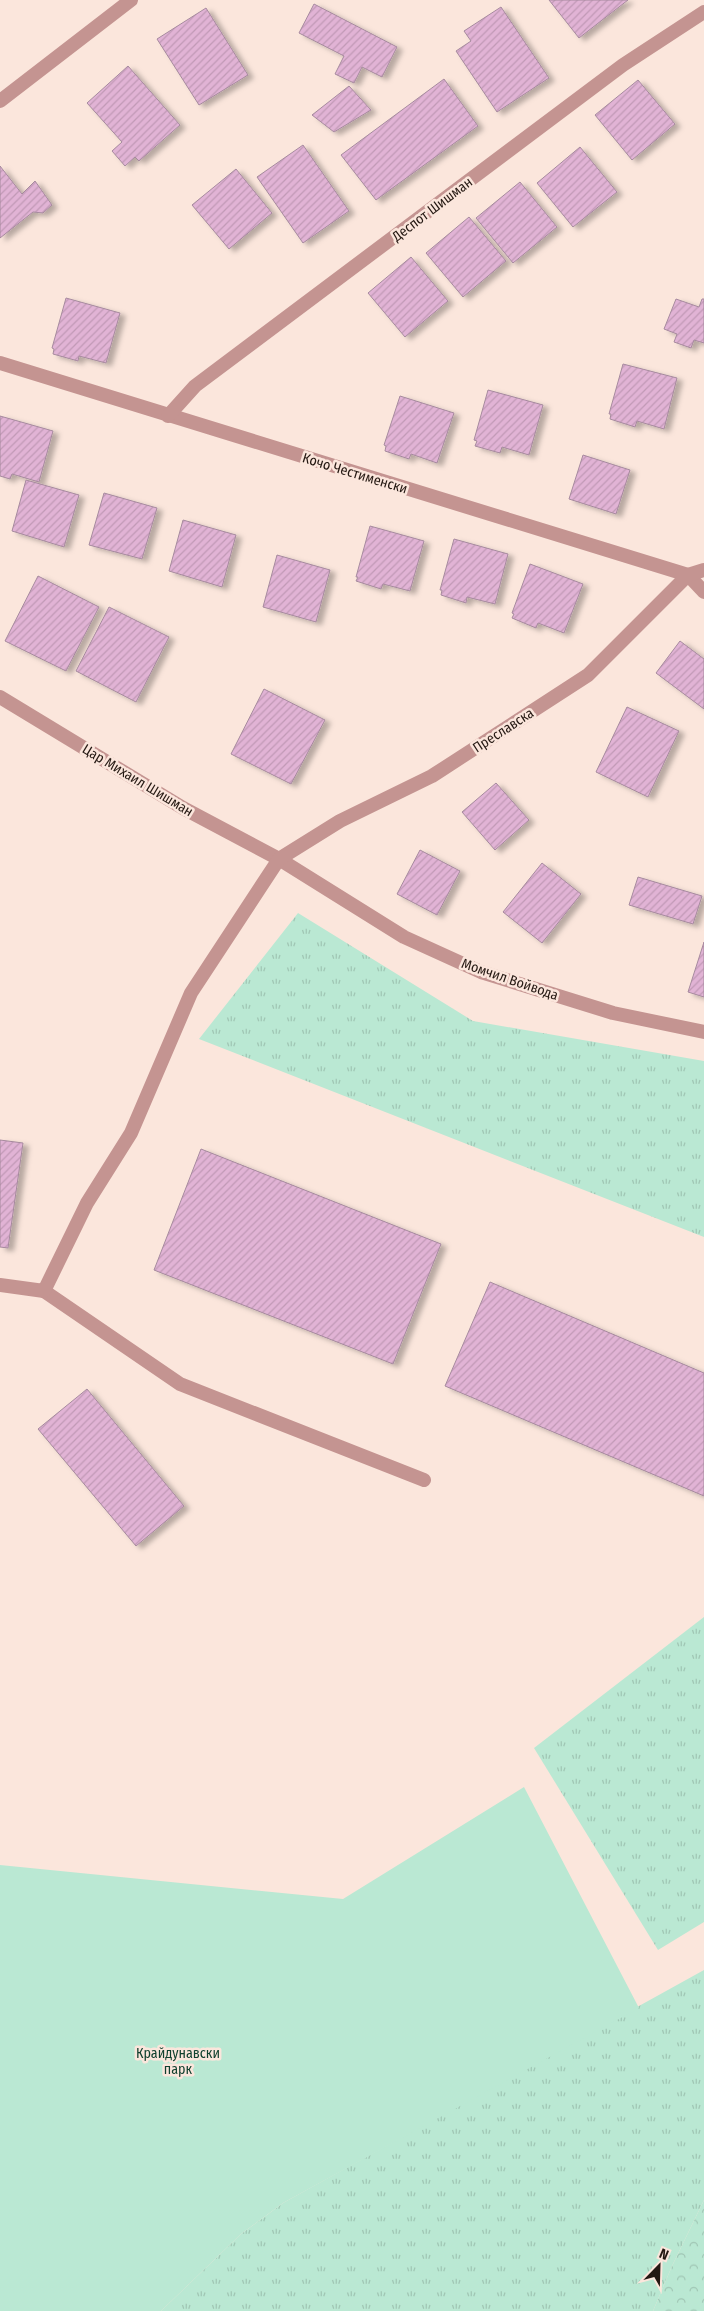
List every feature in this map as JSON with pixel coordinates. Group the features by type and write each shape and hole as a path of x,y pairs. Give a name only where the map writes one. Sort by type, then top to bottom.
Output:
{"street":[{"path":"0,101 131,0"},
{"name":"Деспот Шишман","path":"168,416 195,386 623,66 704,12"},
{"name":"Кочо Честименски","path":"0,363 688,575 704,592"},
{"name":"Преславска","path":"279,859 340,821 432,776 588,675 688,575 704,570"},
{"name":"Цар Михаил Шишман","path":"0,698 183,808 279,859"},
{"path":"44,1291 86,1203 131,1133 191,994 279,859"},
{"name":"Момчил Войвода","path":"279,859 404,937 481,972 613,1013 704,1032"},
{"path":"0,1285 44,1291 180,1384 424,1480"}],"green space":[{"path":"298,913 473,1021 704,1061 704,1237 199,1039"},
{"path":"704,1617 704,1922 658,1950 534,1748"},
{"name":"Крайдунавски парк","path":"524,1787 639,2008 283,2203 241,2234 161,2311 0,2311 0,1865 343,1899"},
{"path":"704,1970 704,2200 672,2266 653,2311 161,2311 241,2234 283,2203"},
{"path":"704,2200 704,2311 653,2311 672,2266"}],"building":[{"path":"549,0 628,0 579,38"},
{"path":"314,4 397,47 382,77 362,67 354,83 335,74 344,56 299,33"},
{"path":"501,7 549,78 497,112 456,51 471,41 464,31"},
{"path":"206,8 248,75 199,105 157,39"},
{"path":"128,66 180,125 139,161 135,157 125,166 112,151 122,142 87,103"},
{"path":"444,79 478,126 376,200 341,155"},
{"path":"638,80 675,124 632,160 595,115"},
{"path":"349,86 371,110 334,132 312,115"},
{"path":"303,145 349,211 303,243 257,177"},
{"path":"580,147 617,192 573,227 537,183"},
{"path":"0,166 22,194 35,181 52,205 43,213 33,212 0,238"},
{"path":"236,169 272,213 229,249 192,205"},
{"path":"520,182 557,227 513,263 476,218"},
{"path":"469,217 506,261 463,297 426,253"},
{"path":"411,257 448,301 405,337 368,293"},
{"path":"66,298 120,313 106,363 79,356 78,361 53,354 54,349 52,348"},
{"path":"676,299 699,307 702,299 704,299 704,343 694,340 691,348 674,342 677,334 664,329"},
{"path":"623,364 677,378 664,429 637,421 635,427 610,419 611,414 609,414"},
{"path":"488,390 543,405 529,455 502,447 500,453 475,446 477,441 474,440"},
{"path":"400,396 454,413 437,463 411,454 409,459 385,451 386,446 384,445"},
{"path":"0,416 53,431 39,482 12,474 10,479 0,476"},
{"path":"583,455 630,470 616,514 569,499"},
{"path":"26,480 79,495 64,547 12,531"},
{"path":"104,493 157,508 142,559 89,545"},
{"path":"183,520 236,535 222,587 169,571"},
{"path":"370,526 424,541 410,591 383,584 381,589 356,581"},
{"path":"454,539 508,554 495,604 467,597 466,603 441,595 442,590 440,590"},
{"path":"277,555 330,570 316,622 263,607"},
{"path":"530,564 583,584 564,633 538,623 536,628 512,618 514,614 512,613"},
{"path":"38,576 99,607 66,671 5,641"},
{"path":"109,607 169,637 136,702 76,671"},
{"path":"680,641 704,659 704,709 656,673"},
{"path":"264,689 325,720 291,784 231,754"},
{"path":"627,707 679,731 648,797 596,772"},
{"path":"496,783 529,820 495,850 462,812"},
{"path":"420,850 460,871 437,915 397,894"},
{"path":"542,863 581,894 542,943 503,912"},
{"path":"638,877 702,896 693,924 629,905"},
{"path":"704,942 704,997 688,992"},
{"path":"0,1140 23,1143 8,1248 0,1247"},
{"path":"201,1149 441,1244 393,1364 154,1270"},
{"path":"490,1282 704,1373 704,1496 445,1386"},
{"path":"87,1389 184,1506 136,1546 38,1429"}]}
